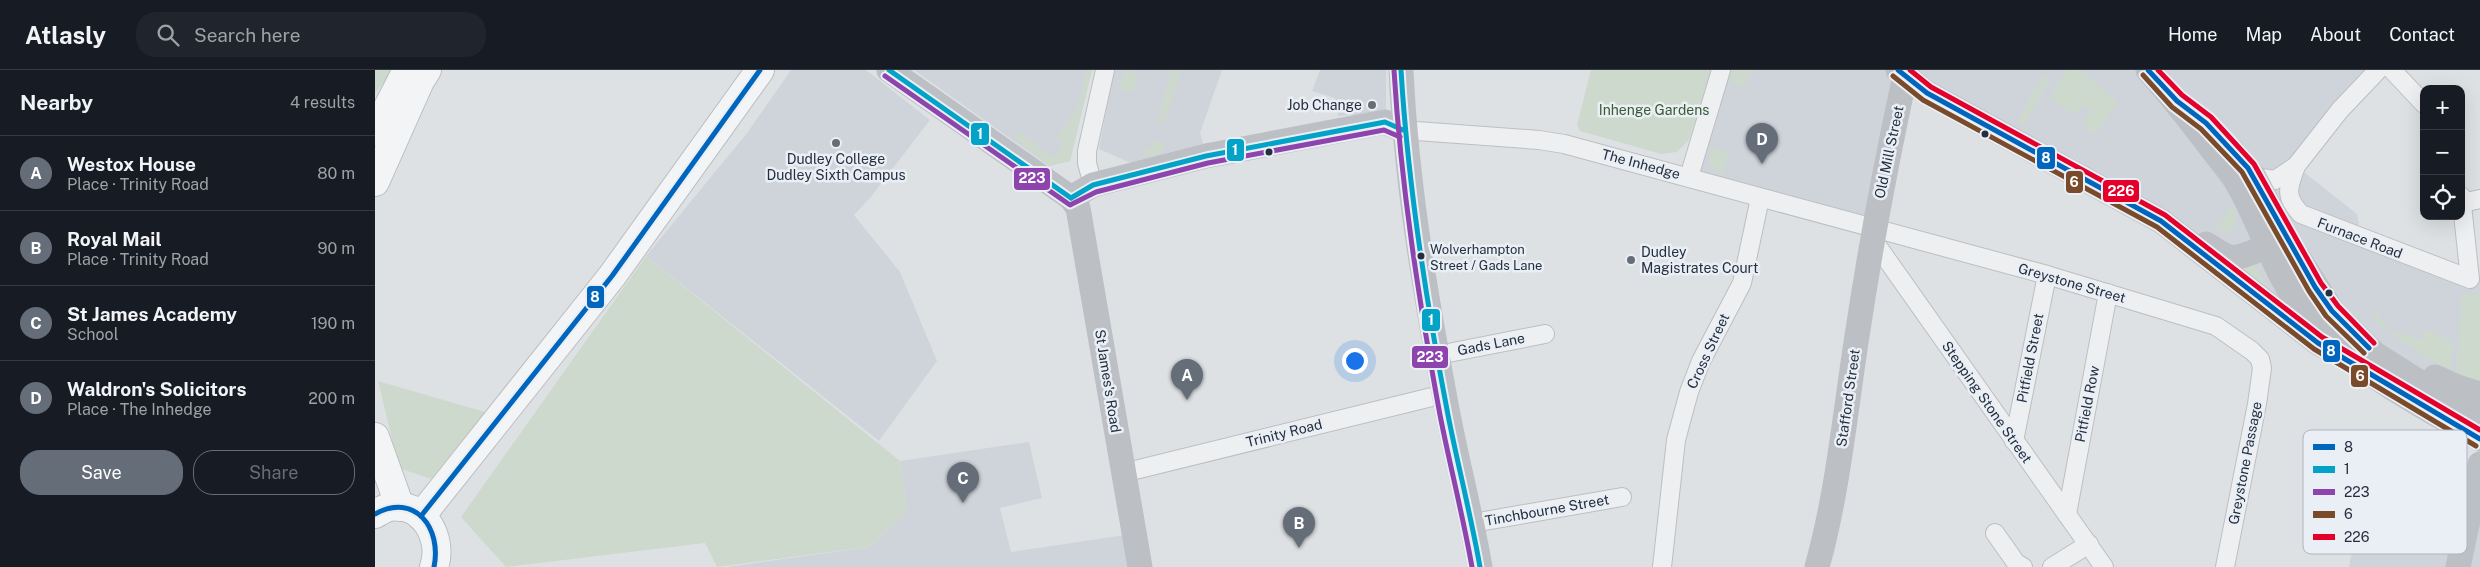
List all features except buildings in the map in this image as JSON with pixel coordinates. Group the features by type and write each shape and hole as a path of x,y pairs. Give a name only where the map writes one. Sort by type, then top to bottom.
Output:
{"main road":[{"path":"399,512 611,276 760,70"},
{"path":"889,70 1071,198 1093,185 1211,155 1385,122 1394,124 1403,130"},
{"path":"1401,70 1403,130 1411,199 1444,394 1473,523 1480,567"},
{"path":"2147,70 2177,101 2239,185 2277,242 2332,311 2375,354 2480,420"},
{"path":"378,121 420,71"},
{"path":"375,182 420,71"},
{"path":"1901,73 1927,93 2231,258 2277,242"},
{"name":"Old Mill Street","path":"1872,232 1901,73"},
{"path":"2177,101 2206,123 2254,177 2277,242 2280,274 2308,316 2355,363"},
{"name":"St James's Road","path":"1071,198 1078,208 1140,567"},
{"path":"2161,221 2319,343 2355,363 2399,393 2464,430"},
{"name":"Stafford Street","path":"1817,567 1825,540 1837,474 1872,232"},
{"path":"2389,362 2429,374 2457,387 2480,394"},
{"path":"2467,432 2480,439"},
{"path":"375,436 399,512 431,526 435,534 437,545 434,567"},
{"path":"2467,525 2480,464"},
{"path":"2458,567 2461,554"}],"street":[{"path":"1093,185 1087,163 1087,151 1105,70"},
{"path":"1689,177 1721,70"},
{"path":"2254,177 2275,180 2296,166 2340,110 2378,70"},
{"path":"2391,70 2420,100"},
{"path":"375,160 392,116 408,85 420,71"},
{"name":"The Inhedge","path":"1403,130 1539,140 1689,177 1872,232"},
{"name":"Furnace Road","path":"2296,166 2289,184 2289,196 2292,205 2301,214 2470,279 2464,220"},
{"name":"Cross Street","path":"1662,567 1676,440 1689,392 1701,361 1742,284 1760,198"},
{"path":"2465,199 2480,200"},
{"name":"Greystone Street","path":"1872,232 2047,275 2216,326 2260,359"},
{"name":"Stepping Stone Street","path":"1872,232 2014,441 2104,567"},
{"name":"Pitfield Street","path":"2014,441 2047,275"},
{"name":"Pitfield Row","path":"2067,514 2108,293"},
{"name":"Gads Lane","path":"1437,354 1545,334"},
{"name":"Greystone Passage","path":"2225,567 2257,404 2261,368 2260,359"},
{"name":"Trinity Road","path":"1123,473 1444,394"},
{"name":"Tinchbourne Street","path":"1473,523 1622,497"},
{"path":"1995,533 2016,563 2023,567"},
{"path":"2052,567 2089,544"}],"shaded area":[{"path":"791,70 866,70 930,120 870,198 854,215 900,272 937,361 879,441 646,256 747,133"},
{"path":"914,70 1092,70 1070,161 1049,166"},
{"path":"1114,70 1222,70 1200,133 1203,144 1133,164 1099,149"},
{"path":"1320,70 1386,70 1386,113 1338,116 1335,98 1312,91"},
{"path":"1721,70 2378,70 2296,166 2357,214 2359,223 2355,235 2470,279 2480,278 2480,430 2161,221 1905,77 1873,228 1689,177"},
{"path":"1029,442 1042,498 1000,508 1011,552 1125,535 1130,567 727,567 869,547 907,512 900,461"},
{"path":"2467,464 2474,467 2467,496"},
{"path":"2480,518 2480,567 2468,567"},
{"path":"2351,554 2453,554 2450,567 2349,567"}],"green space":[{"path":"375,70 391,70 390,75 375,93"},
{"path":"1087,70 1092,70 1070,161 1049,166 1015,139 1019,132 1053,158 1063,144 1056,138 1077,111"},
{"path":"1125,70 1138,72 1133,93 1120,89"},
{"path":"1171,70 1181,70 1164,124 1157,122"},
{"name":"Inhenge Gardens","path":"1591,70 1711,70 1689,140 1677,152 1661,154 1580,131 1577,125"},
{"path":"1731,70 1759,70 1752,72 1744,87 1729,81"},
{"path":"2066,70 2080,70 2118,102 2095,135 2087,130 2089,127 2082,123 2091,111 2083,105 2076,115 2049,99"},
{"path":"2043,76 2049,79 2024,126 2017,122"},
{"path":"1152,141 1166,144 1160,154 1143,158 1146,148 1150,149"},
{"path":"1708,148 1728,152 1723,175 1710,165"},
{"path":"2232,206 2236,218 2235,228 2228,233 2216,228"},
{"path":"646,256 900,461 907,512 869,547 717,567 705,543 506,567 461,517"},
{"path":"2255,264 2270,293 2232,270"},
{"path":"2462,294 2480,295 2480,382 2457,373"},
{"path":"2378,309 2381,320 2388,327 2386,332 2373,318"},
{"path":"2425,329 2453,342 2451,373 2392,335 2393,331 2422,340"},
{"path":"378,381 485,412 431,479 399,468"}],"transit line":[{"name":"8","path":"421,516 612,276 760,70"},
{"name":"1","path":"889,70 1071,198"},
{"name":"223","path":"1394,70 1401,157 1418,287 1440,415 1472,567"},
{"name":"1","path":"1401,70 1408,157 1425,286 1448,415 1480,567"},
{"name":"8","path":"1898,70 1927,93 2161,221 2318,343 2465,430"},
{"name":"226","path":"1910,70 1931,87 2165,215 2322,337 2480,430"},
{"name":"8","path":"2148,70 2177,101 2206,123 2248,168 2315,287 2332,311 2369,348"},
{"name":"226","path":"2158,70 2182,95 2211,117 2254,164 2321,283 2338,306 2374,343"},
{"name":"6","path":"2143,75 2172,107 2201,129 2242,172 2309,291 2326,316 2364,353"},
{"name":"223","path":"885,76 1070,205 1096,192 1208,163 1384,130 1400,137"},
{"name":"6","path":"1893,76 1923,100 2157,227 2314,349 2449,430"},
{"name":"1","path":"1071,198 1093,185 1206,156 1385,122 1403,130"},
{"name":"8","path":"2467,431 2480,439"},
{"name":"6","path":"2467,441 2476,446"},
{"name":"8","path":"375,514 389,508 402,508 413,511 423,518 434,539 434,567"}],"place":[{"name":"Job Change","path":"1372,105"},
{"name":"Dudley College Dudley Sixth Campus","path":"836,143"},
{"name":"Waldron's Solicitors","path":"1762,164"},
{"name":"Wolverhampton Street / Gads Lane","path":"1421,256"},
{"name":"Dudley Magistrates Court","path":"1631,260"},
{"name":"Westox House","path":"1187,400"},
{"name":"St James Academy","path":"963,503"},
{"name":"Royal Mail","path":"1299,548"}]}
